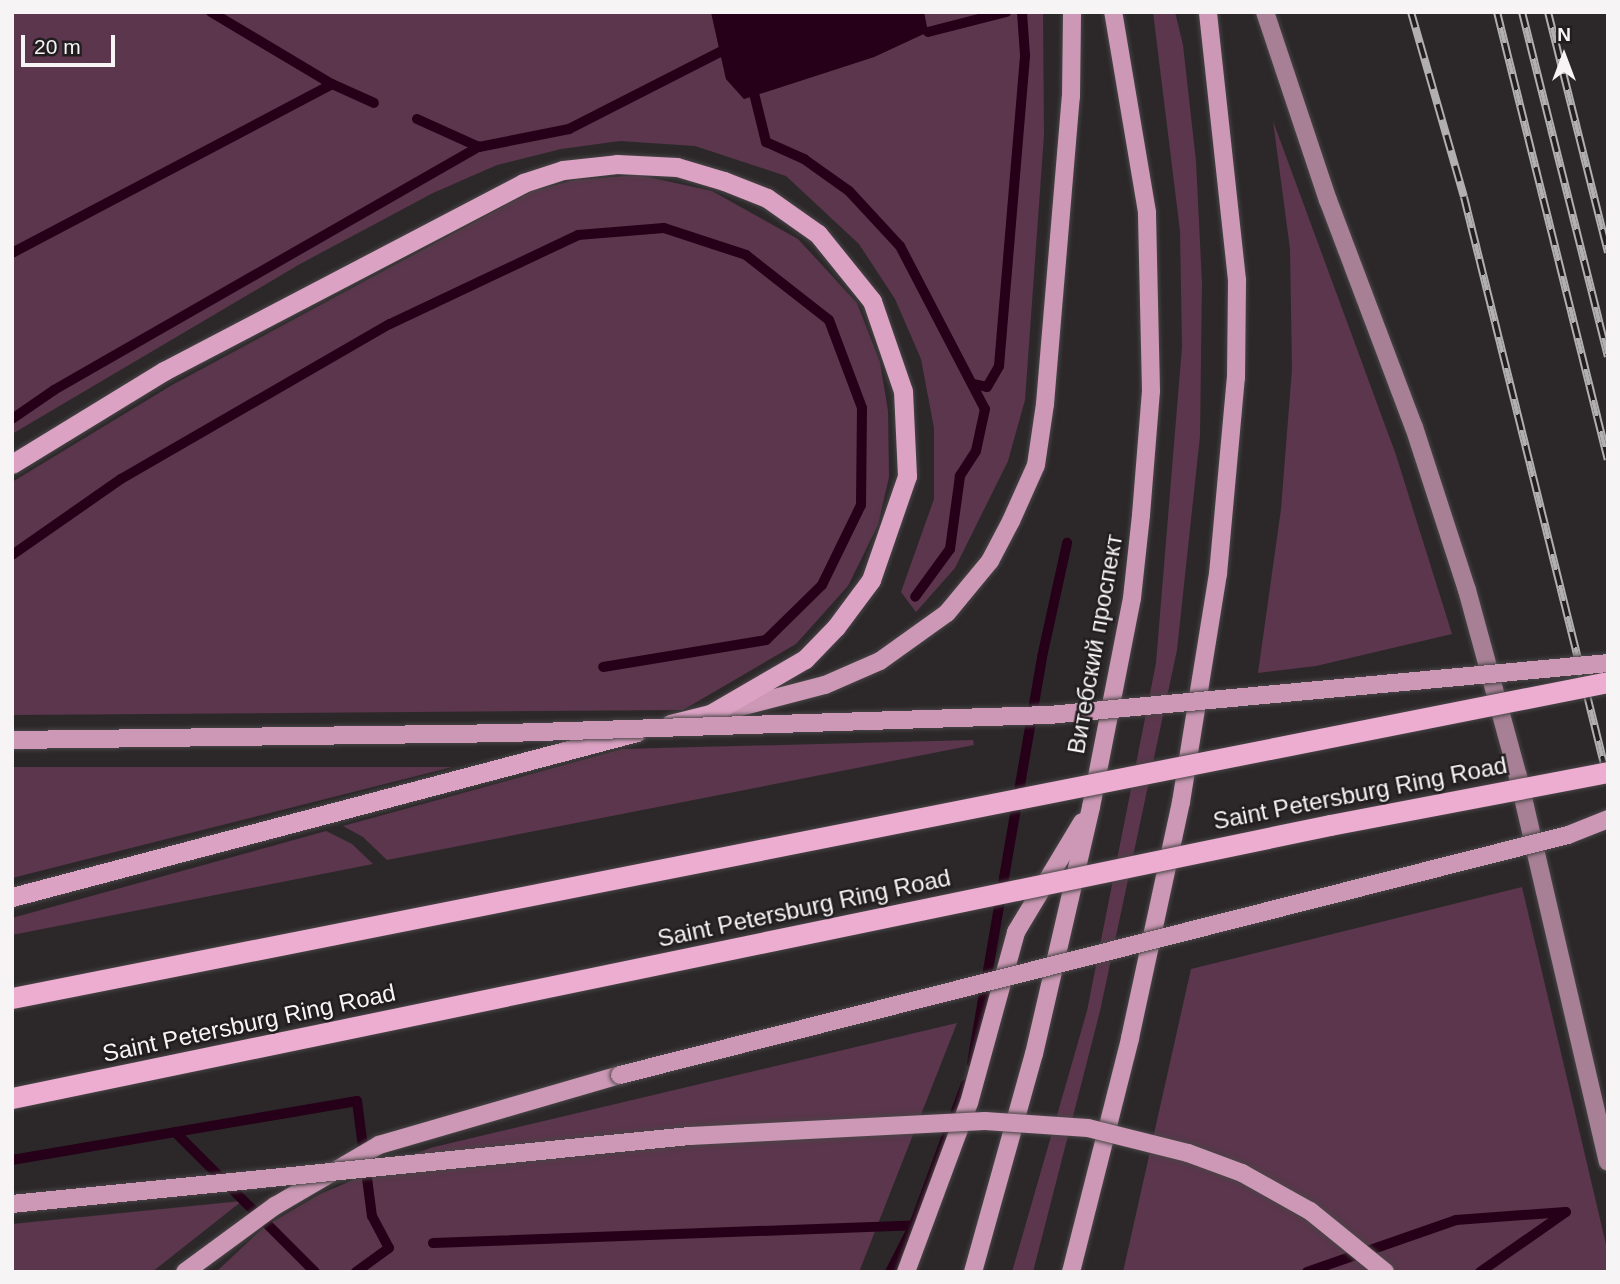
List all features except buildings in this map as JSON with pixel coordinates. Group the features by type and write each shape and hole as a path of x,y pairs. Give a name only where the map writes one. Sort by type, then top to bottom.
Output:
{"highway":[{"path":"12,464 164,371 523,183 563,170 617,163 677,167 724,181 766,198 818,234 872,301 903,391 907,476 871,580 836,627 805,659 710,714 12,897"},
{"path":"12,998 1608,682"},
{"name":"Saint Petersburg Ring Road","path":"12,1098 1330,825 1608,772"}],"main road":[{"path":"710,714 825,685 880,660 947,613 990,561 1011,521 1036,465 1045,404 1071,97 1072,12"},
{"name":"Витебский проспект","path":"973,1272 1034,1054 1091,807 1132,598 1151,391 1147,212 1113,12"},
{"path":"1071,1272 1130,1038 1181,802 1221,548 1236,378 1237,280 1208,12"},
{"path":"1265,12 1319,174 1414,427 1467,590 1518,776 1608,1162"},
{"path":"12,740 494,733 1049,715 1608,663"},
{"path":"906,1272 969,1103 1016,932 1091,807"},
{"path":"185,1272 275,1206 379,1145 620,1075 1569,835 1608,819"},
{"path":"12,1204 690,1136 985,1121 1088,1128 1188,1153 1242,1173 1310,1211 1385,1272"}],"shaded area":[{"path":"12,12 711,12 726,79 744,99 874,57 927,32 924,12 1043,12 1044,135 1025,400 1008,461 955,568 916,612 901,592 934,499 934,428 921,359 895,299 859,244 786,176 695,146 620,141 561,149 497,165 433,193 300,264 12,434"},
{"path":"711,12 924,12 928,32 874,57 744,99 726,79"},
{"path":"1153,12 1175,12 1183,45 1196,161 1202,283 1200,436 1177,650 1100,1011 1033,1272 1012,1272 1087,1011 1156,663 1182,347 1180,231"},
{"path":"1273,121 1396,455 1452,634 1316,666 1258,673 1281,509 1292,369 1290,249"},
{"path":"639,175 712,191 798,239 857,303 880,362 888,411 889,477 878,525 848,586 796,644 683,710 12,715 12,482 172,385 532,191 575,180"},
{"path":"973,740 974,745 387,860 363,837 343,826 622,749"},
{"path":"12,767 452,767 12,878"},
{"path":"326,831 352,844 373,864 12,935 12,918"},
{"path":"1522,887 1608,1253 1608,1272 1123,1272 1191,969"},
{"path":"957,1023 859,1272 216,1272 264,1227 320,1194 430,1148"},
{"path":"242,1201 152,1272 12,1272 12,1224"}],"waterway":[{"path":"211,12 332,84 374,103"},
{"path":"928,32 1006,12"},
{"path":"974,384 987,387 999,366 1025,55 1022,12"},
{"path":"417,119 479,147 569,129 730,47"},
{"path":"12,253 332,84"},
{"path":"752,85 766,142 804,159 849,191 900,246 985,409 976,451 960,476 950,549 915,597"},
{"path":"12,419 54,390 479,147"},
{"path":"12,555 121,479 390,324 578,235 664,228 746,255 829,320 862,408 861,505 822,585 766,640 603,667"},
{"path":"972,1063 1042,657 1067,543"},
{"path":"890,1272 914,1225 966,1084"},
{"path":"12,1160 357,1101 372,1216 389,1248 356,1272"},
{"path":"175,1132 315,1272"},
{"path":"1307,1272 1456,1220 1566,1212 1480,1272"},
{"path":"433,1243 914,1225"}],"railway":[{"path":"1411,12 1464,197 1608,780"},
{"path":"1497,12 1608,459"},
{"path":"1522,12 1608,356"},
{"path":"1548,12 1608,253"}]}
